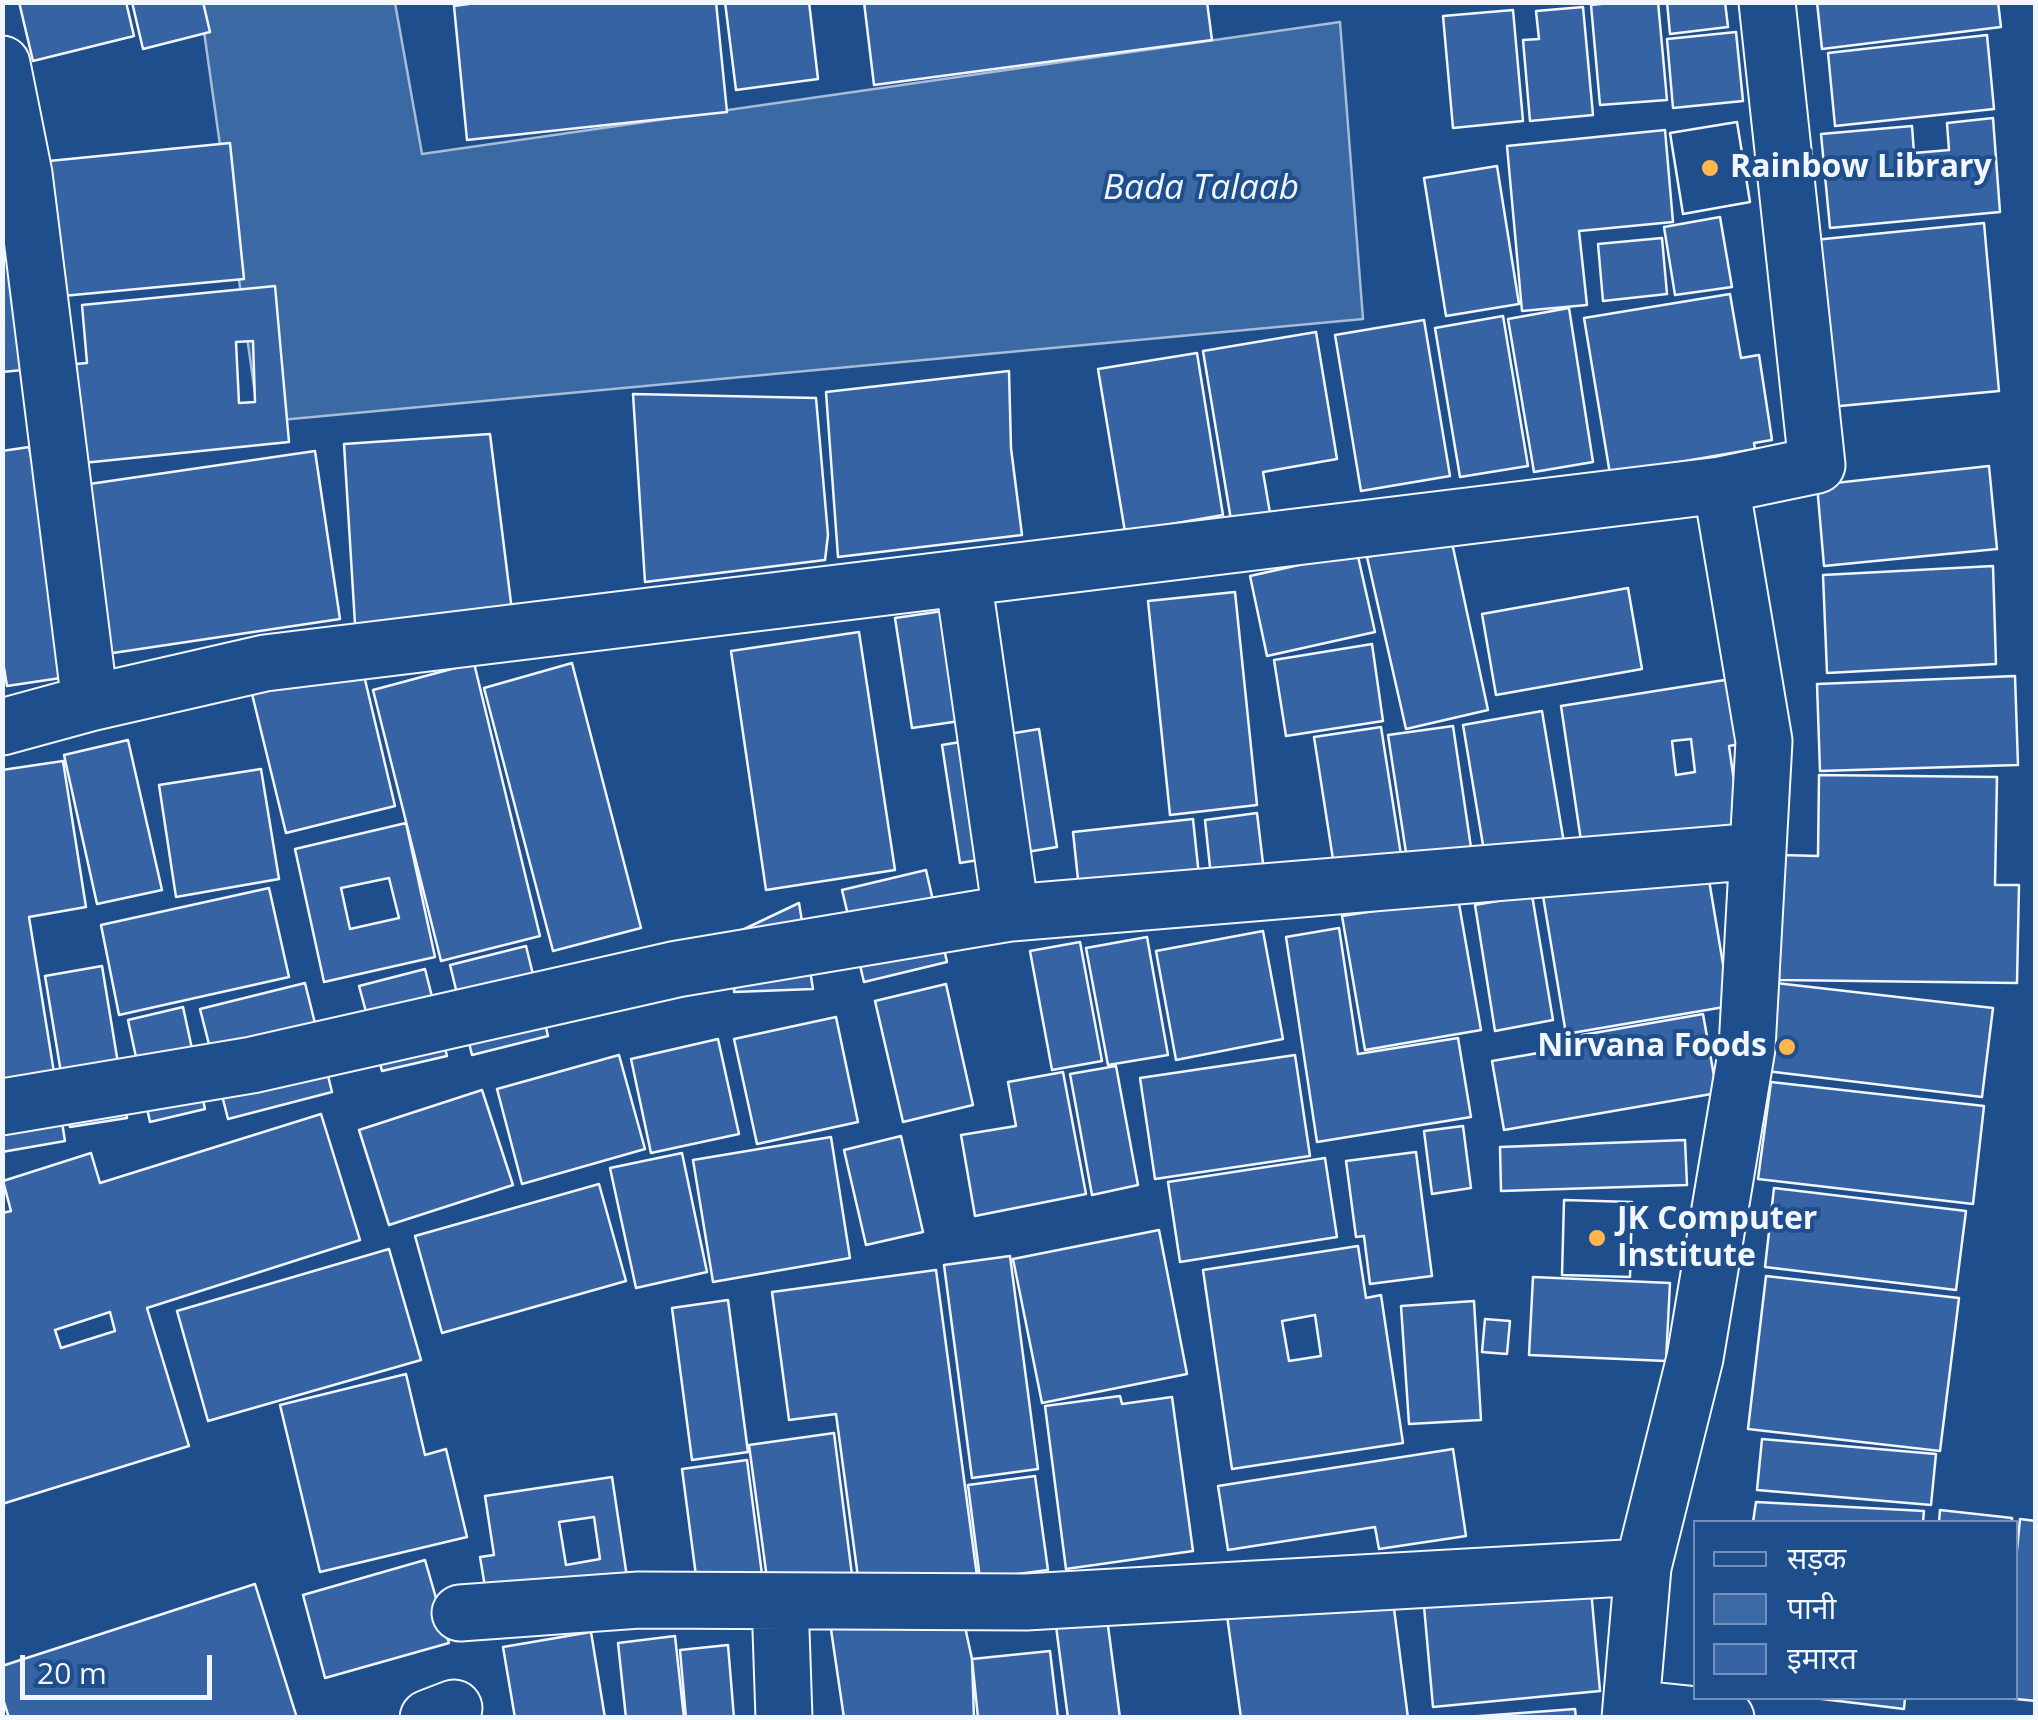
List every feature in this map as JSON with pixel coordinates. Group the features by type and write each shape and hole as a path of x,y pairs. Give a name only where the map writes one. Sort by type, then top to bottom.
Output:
{"street":[{"path":"2,727 265,662 1721,485 1817,464 1766,2"},
{"path":"2,64 24,174 90,703"},
{"path":"1721,485 1764,741 1747,1048 1695,1358 1643,1567 1631,1713 1726,1718"},
{"path":"962,578 1011,913"},
{"path":"2,1107 252,1065 677,969 1011,913 1758,851"},
{"path":"460,1613 639,1600 1026,1602 1643,1567"},
{"path":"780,1601 784,1718"}],"water":[{"name":"Bada Talaab","path":"200,3 395,3 422,154 1340,22 1363,319 259,422"}],"building":[{"path":"19,2 126,2 134,36 33,61"},
{"path":"132,2 203,2 210,32 143,49"},
{"path":"483,2 716,2 727,112 467,140 454,6"},
{"path":"725,2 809,2 818,79 736,90"},
{"path":"864,2 1207,2 1212,40 874,85"},
{"path":"1658,2 1667,100 1600,105 1591,5"},
{"path":"1667,2 1725,2 1728,27 1670,34"},
{"path":"1817,2 1998,2 2001,27 1822,49"},
{"path":"1583,7 1593,115 1530,121 1523,40 1539,39 1536,11"},
{"path":"1513,10 1523,121 1453,128 1443,16"},
{"path":"1736,32 1743,101 1673,108 1667,39"},
{"path":"1987,35 1994,109 1835,126 1828,53"},
{"path":"1993,118 2000,212 1830,228 1821,134 1912,126 1914,153 1949,150 1947,123"},
{"name":"Rainbow Library","path":"1737,122 1750,202 1683,214 1670,133"},
{"name":"Rainbow Library","path":"1737,122 1750,202 1683,214 1670,133"},
{"path":"1665,130 1673,222 1579,231 1587,305 1522,311 1507,146"},
{"path":"230,143 244,279 52,297 39,162"},
{"path":"1497,166 1519,304 1446,316 1424,178"},
{"path":"2,199 33,369 2,372"},
{"path":"1720,217 1732,287 1675,295 1664,227"},
{"path":"1984,223 1999,391 1819,408 1804,241"},
{"path":"1662,238 1667,294 1603,301 1598,244"},
{"path":"275,286 289,442 73,464 64,365 87,363 82,305","holes":["253,341 255,402 239,403 236,342"]},
{"path":"1730,294 1741,358 1759,355 1772,440 1754,443 1755,449 1610,474 1584,318"},
{"path":"1569,308 1593,462 1534,472 1508,319"},
{"path":"1503,316 1528,466 1460,477 1435,328"},
{"path":"1424,320 1450,476 1361,491 1335,335"},
{"path":"1316,332 1337,459 1263,472 1270,513 1231,520 1203,351"},
{"path":"1197,353 1223,515 1125,532 1098,369"},
{"path":"1009,371 1011,448 1022,535 838,557 826,392"},
{"path":"633,394 816,398 828,535 825,560 645,582"},
{"path":"490,434 513,619 355,624 344,444"},
{"path":"29,447 74,676 7,686 2,656 2,451"},
{"path":"315,451 340,619 93,656 69,487"},
{"path":"1989,466 1997,549 1824,566 1817,485"},
{"path":"1451,538 1488,710 1406,729 1367,557"},
{"path":"1357,552 1375,632 1267,656 1250,576"},
{"path":"1993,566 1996,664 1827,673 1823,575"},
{"path":"1628,588 1642,669 1496,695 1482,614"},
{"path":"1235,592 1257,805 1170,815 1148,601"},
{"path":"984,605 1001,715 912,728 895,618"},
{"path":"859,632 895,870 766,890 731,651"},
{"path":"1372,644 1383,721 1286,736 1274,660"},
{"path":"474,663 540,936 441,961 373,690"},
{"path":"572,663 641,928 553,951 484,688"},
{"path":"362,667 395,806 286,833 252,694"},
{"path":"2015,676 2018,765 1820,771 1817,684"},
{"path":"1731,679 1740,744 1729,746 1742,837 1584,861 1561,706","holes":["1691,739 1695,772 1676,775 1672,741"]},
{"path":"1542,711 1564,843 1485,857 1463,725"},
{"path":"1453,726 1473,861 1409,872 1388,735"},
{"path":"1381,727 1404,874 1337,885 1314,737"},
{"path":"1039,729 1057,847 960,863 942,745"},
{"path":"128,740 162,890 97,904 64,755"},
{"path":"63,761 86,907 29,917 65,1141 2,1152 2,770"},
{"path":"261,769 279,879 176,897 159,785"},
{"path":"1819,775 1997,777 1995,885 2019,885 2017,983 1779,980 1780,855 1818,856"},
{"path":"1257,813 1265,880 1212,886 1205,820"},
{"path":"1193,819 1203,914 1083,927 1073,832"},
{"path":"406,823 435,957 324,982 295,849","holes":["389,878 399,918 350,929 341,888"]},
{"path":"1706,862 1730,1006 1566,1034 1542,890"},
{"path":"926,870 947,962 864,982 842,890"},
{"path":"269,888 289,977 119,1015 101,925"},
{"path":"1532,895 1553,1020 1495,1031 1475,905"},
{"path":"1458,898 1481,1030 1365,1050 1342,916"},
{"path":"799,903 813,989 734,992 740,931"},
{"path":"1339,928 1358,1054 1458,1038 1471,1117 1317,1142 1286,937"},
{"path":"1263,931 1283,1039 1176,1060 1156,951"},
{"path":"1147,937 1168,1055 1108,1065 1086,948"},
{"path":"1080,942 1102,1061 1052,1070 1030,951"},
{"path":"526,946 548,1036 472,1055 450,965"},
{"path":"102,966 127,1118 70,1127 45,976"},
{"path":"425,969 447,1056 382,1071 359,986"},
{"path":"305,983 332,1092 228,1119 200,1009"},
{"path":"1776,983 1993,1008 1982,1097 1766,1071"},
{"path":"946,984 973,1105 903,1122 875,1001"},
{"path":"183,1007 205,1109 150,1122 128,1020"},
{"path":"1703,1014 1717,1093 1504,1130 1492,1061 1544,1052 1542,1042"},
{"path":"836,1017 858,1122 757,1144 734,1039"},
{"path":"718,1039 739,1134 651,1153 631,1059"},
{"path":"619,1055 645,1149 522,1184 497,1089"},
{"path":"1295,1055 1310,1156 1155,1179 1140,1078"},
{"path":"1116,1066 1138,1185 1092,1195 1070,1074"},
{"path":"1063,1072 1086,1194 975,1216 961,1135 1016,1126 1008,1082"},
{"path":"1771,1082 1984,1106 1973,1204 1758,1179"},
{"path":"482,1090 513,1185 389,1225 359,1130"},
{"path":"321,1114 360,1240 147,1308 189,1446 2,1504 2,1213 11,1211 3,1181 91,1153 100,1183","holes":["110,1312 115,1331 61,1348 55,1330"]},
{"path":"1463,1126 1471,1188 1432,1194 1424,1131"},
{"path":"901,1136 923,1232 866,1245 844,1150"},
{"path":"831,1137 850,1258 713,1282 693,1160"},
{"path":"1685,1140 1687,1185 1501,1191 1500,1147"},
{"path":"1416,1152 1432,1276 1370,1284 1364,1236 1356,1237 1346,1161"},
{"path":"682,1153 707,1272 636,1288 610,1168"},
{"path":"1325,1158 1337,1237 1180,1262 1168,1182"},
{"path":"599,1184 626,1281 442,1333 415,1236"},
{"path":"1774,1188 1966,1211 1956,1290 1765,1267"},
{"name":"JK Computer Institute","path":"1564,1200 1632,1202 1630,1277 1562,1275"},
{"name":"JK Computer Institute","path":"1564,1200 1632,1202 1630,1277 1562,1275"},
{"path":"1159,1230 1187,1374 1042,1403 1013,1259"},
{"path":"1358,1246 1366,1298 1381,1295 1403,1443 1232,1469 1203,1270","holes":["1315,1315 1321,1356 1289,1361 1282,1321"]},
{"path":"389,1249 421,1360 208,1421 177,1311"},
{"path":"1010,1256 1038,1469 972,1478 944,1265"},
{"path":"936,1270 977,1576 860,1592 836,1414 789,1420 772,1292"},
{"path":"1766,1276 1959,1298 1940,1451 1748,1429"},
{"path":"1533,1277 1670,1283 1666,1361 1529,1355"},
{"path":"728,1300 748,1452 692,1460 672,1308"},
{"path":"1474,1301 1481,1420 1409,1424 1401,1306"},
{"path":"1485,1319 1510,1321 1507,1354 1482,1352"},
{"path":"406,1374 425,1455 446,1449 467,1537 320,1572 280,1405"},
{"path":"1120,1396 1122,1404 1172,1397 1193,1551 1066,1569 1045,1406"},
{"path":"834,1433 852,1575 768,1586 749,1445"},
{"path":"1762,1439 1936,1454 1931,1505 1757,1490"},
{"path":"1453,1449 1466,1536 1379,1549 1375,1527 1228,1550 1218,1486"},
{"path":"747,1460 763,1582 698,1591 682,1469"},
{"path":"1035,1476 1048,1570 980,1579 968,1485"},
{"path":"612,1477 628,1584 488,1605 480,1557 494,1555 485,1496","holes":["594,1517 600,1559 566,1565 559,1522"]},
{"path":"1756,1502 1924,1511 1923,1520 1753,1520"},
{"path":"1940,1510 2012,1518 2012,1520 1939,1520"},
{"path":"2020,1519 2036,1521 2036,1701 2018,1699"},
{"path":"425,1560 449,1643 325,1678 303,1595"},
{"path":"1590,1578 1600,1691 1433,1707 1423,1595"},
{"path":"255,1584 297,1718 9,1718 2,1696 2,1666"},
{"path":"1391,1585 1408,1718 1241,1718 1226,1608"},
{"path":"962,1613 972,1659 974,1718 844,1718 829,1616"},
{"path":"1107,1618 1120,1718 1068,1718 1056,1626"},
{"path":"591,1632 605,1718 515,1718 503,1647"},
{"path":"675,1636 684,1718 626,1718 618,1643"},
{"path":"728,1645 734,1718 686,1718 680,1650"},
{"path":"1050,1651 1058,1718 978,1718 972,1659"},
{"path":"1830,1700 1905,1700 1904,1709"},
{"path":"1575,1709 1576,1718 1453,1718"}],"place":[{"name":"Rainbow Library","path":"1710,168"},
{"name":"Nirvana Foods","path":"1787,1047"},
{"name":"JK Computer Institute","path":"1597,1238"}]}
